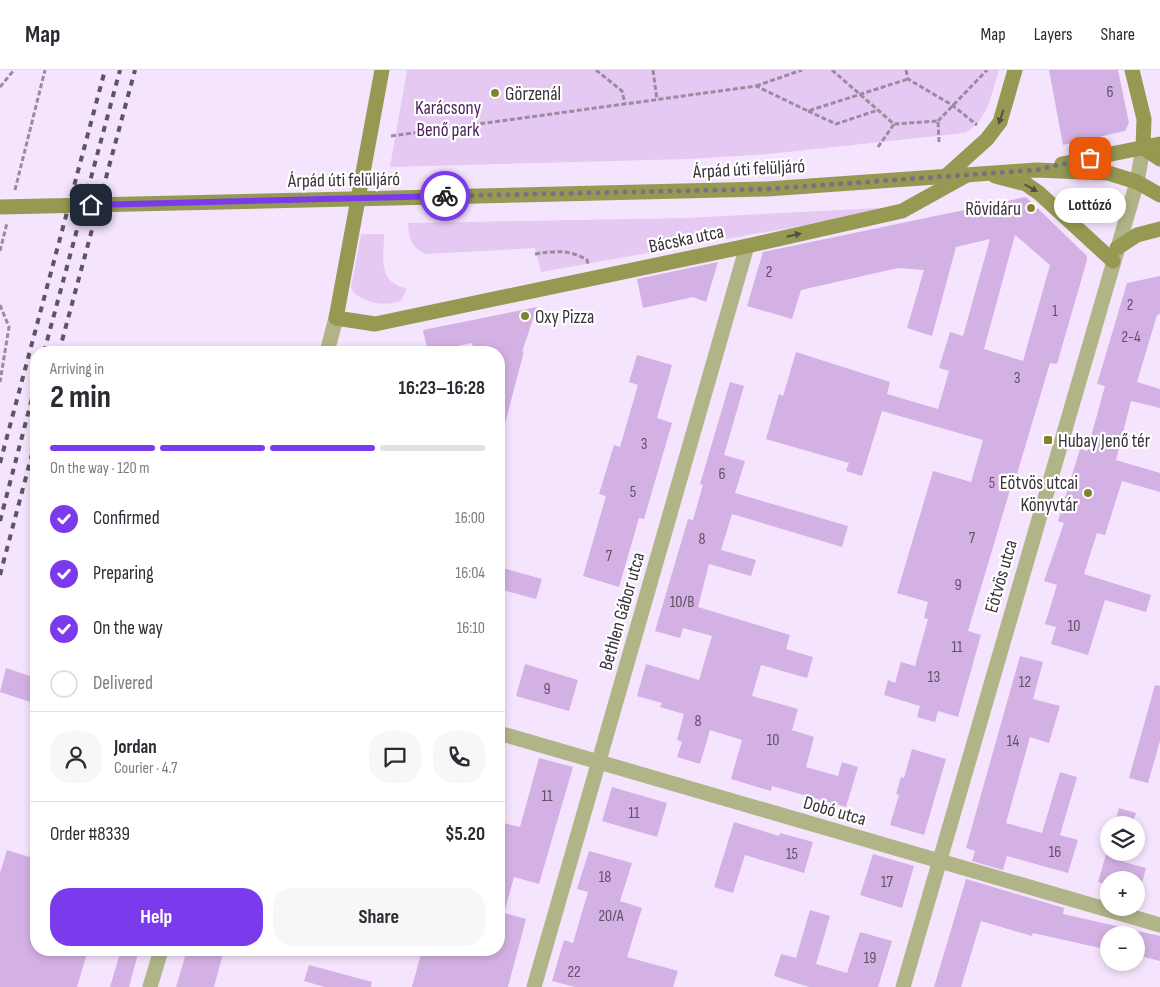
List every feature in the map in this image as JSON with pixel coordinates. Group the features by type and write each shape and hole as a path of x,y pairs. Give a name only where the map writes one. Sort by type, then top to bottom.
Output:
{"main road":[{"path":"336,318 382,70"},
{"path":"946,176 994,132 1000,122 1015,70"},
{"path":"1132,70 1144,119 1143,148 1160,159"},
{"name":"Bácska utca","path":"1036,170 1160,144"},
{"name":"Bácska utca","path":"336,318 375,324 747,246 902,211 967,175 1036,170 1108,173 1138,182 1160,195"},
{"path":"984,173 1026,184 1115,255 1137,235 1160,230"},
{"name":"Árpád úti felüljáró","path":"5,210 767,189 967,175"}],"street":[{"name":"Eötvös utca","path":"903,987 938,861 1138,182 1143,148"},
{"name":"Bethlen Gábor utca","path":"534,987 747,246"},
{"path":"329,346 336,318"},
{"name":"Dobó utca","path":"505,735 1160,925"},
{"path":"150,987 159,956"}],"path":[{"path":"0,87 14,70"},
{"path":"14,194 45,70"},
{"path":"596,70 622,90 625,104"},
{"path":"653,70 657,100"},
{"path":"391,136 756,86 802,70"},
{"path":"832,70 894,124 938,121"},
{"path":"906,70 908,79 952,105 983,129 994,132"},
{"path":"939,142 938,121 987,70"},
{"path":"808,110 908,79"},
{"path":"756,86 836,124 879,110"},
{"path":"878,147 894,124"},
{"path":"0,251 5,210"},
{"path":"535,254 558,251 574,252 587,260 592,279"},
{"path":"0,306 9,327 0,382"}],"green space":[{"name":"Karácsony Benő park","path":"407,70 999,70 984,115 972,128 964,133 769,154 689,159 390,167"},
{"path":"879,208 878,212 541,272 535,248 426,254 414,246 409,233 408,223 684,218"},
{"path":"361,234 384,234 384,268 391,281 407,289 401,301 388,304 373,302 360,297 351,288"}],"building":[{"path":"1049,70 1118,70 1129,123 1125,131 1063,145"},
{"path":"1026,197 1087,256 1057,364 1050,363 968,631 981,635 958,717 938,711 935,722 917,717 920,706 884,695 888,680 895,683 901,662 915,666 928,619 924,618 928,602 897,593 933,471 971,482 983,440 882,411 862,476 846,471 849,463 766,439 779,394 783,396 796,352 890,382 887,394 938,409 949,371 939,368 950,332 963,336 990,239 956,247 932,336 907,328 924,270 898,268 801,290 792,319 747,306 763,252","holes":["1015,235 1050,265 1023,361 984,349"]},
{"path":"718,262 706,302 693,297 643,308 637,279"},
{"path":"1160,276 1160,314 1157,315 1137,382 1160,389 1160,408 1131,401 1116,460 1160,473 1160,492 1122,481 1105,535 1097,533 1084,574 1151,595 1146,612 1105,600 1088,655 1051,644 1056,627 1045,624 1057,585 1044,581 1064,523 1058,521 1080,449 1087,451 1105,386 1097,384 1127,283"},
{"path":"537,307 522,352 524,351 505,424 505,346 473,346 472,343 457,346 427,346 423,330"},
{"path":"637,355 672,365 657,418 672,423 644,519 639,518 619,587 583,576 606,496 599,494 614,445 620,447 638,385 629,382"},
{"path":"730,382 744,386 724,455 745,461 735,493 848,526 842,547 732,514 721,550 756,560 751,576 709,564 698,607 790,635 786,649 813,657 807,678 761,665 752,696 798,709 792,730 814,737 806,767 838,776 842,762 858,767 846,807 772,786 771,791 731,779 742,740 710,730 700,764 677,757 682,742 677,740 684,714 660,707 662,703 637,696 646,664 699,680 712,636 683,628 680,638 655,631 688,519 693,520 703,485 700,484"},
{"path":"505,569 542,579 536,599 505,591"},
{"path":"1020,656 1043,662 1033,699 1060,706 1049,743 1030,737 1006,823 1042,833 1060,772 1077,777 1060,835 1078,840 1068,873 1007,856 1003,870 972,861 975,851 966,848"},
{"path":"525,664 578,680 569,711 516,696"},
{"path":"6,668 30,676 30,702 0,692"},
{"path":"1155,685 1160,686 1160,741 1148,783 1129,778"},
{"path":"912,749 946,759 924,835 890,825 899,795 896,794 901,777 904,778"},
{"path":"539,758 573,767 539,884 514,877 505,909 505,823 520,827"},
{"path":"612,787 667,803 657,837 602,821"},
{"path":"1119,808 1136,813 1135,816 1117,816"},
{"path":"734,822 779,836 780,833 813,842 804,873 745,855 733,893 714,887"},
{"path":"7,850 30,857 30,956 86,956 77,987 0,987 0,873"},
{"path":"589,851 632,863 620,901 642,908 627,957 678,971 673,987 575,987 552,981 564,940 573,943 588,892 577,889"},
{"path":"873,854 914,866 902,908 860,895"},
{"path":"1104,861 1124,861 1146,868 1145,872 1101,871"},
{"path":"966,879 1064,908 1063,914 1116,926 1100,926 1100,948 1033,933 1032,936 981,921 961,987 934,987"},
{"path":"810,910 830,916 816,964 847,973 860,932 892,941 878,987 809,987 774,976 781,954 796,958"},
{"path":"505,913 526,919 508,987 412,987 420,956 505,956"},
{"path":"1145,933 1160,936 1160,961 1145,957"},
{"path":"119,956 137,956 129,987 110,987"},
{"path":"185,956 222,956 214,987 176,987"},
{"path":"309,965 372,982 371,987 325,987 304,981"}],"railway":[{"path":"31,346 105,70"},
{"path":"46,346 120,70"},
{"path":"61,346 135,70"},
{"path":"0,463 30,351"},
{"path":"0,521 30,406"},
{"path":"0,575 30,462"}],"way so far":[{"path":"445,196 767,189 1036,170 1090,158"}],"place":[{"name":"Görzenál","path":"495,93"},
{"name":"Lottózó","path":"1090,158"},
{"name":"Rövidáru","path":"1031,208"},
{"name":"Oxy Pizza","path":"525,316"},
{"name":"Hubay Jenő tér","path":"1048,440"},
{"name":"Eötvös utcai Könyvtár","path":"1088,493"}],"route":[{"path":"91,205 445,196"}]}
